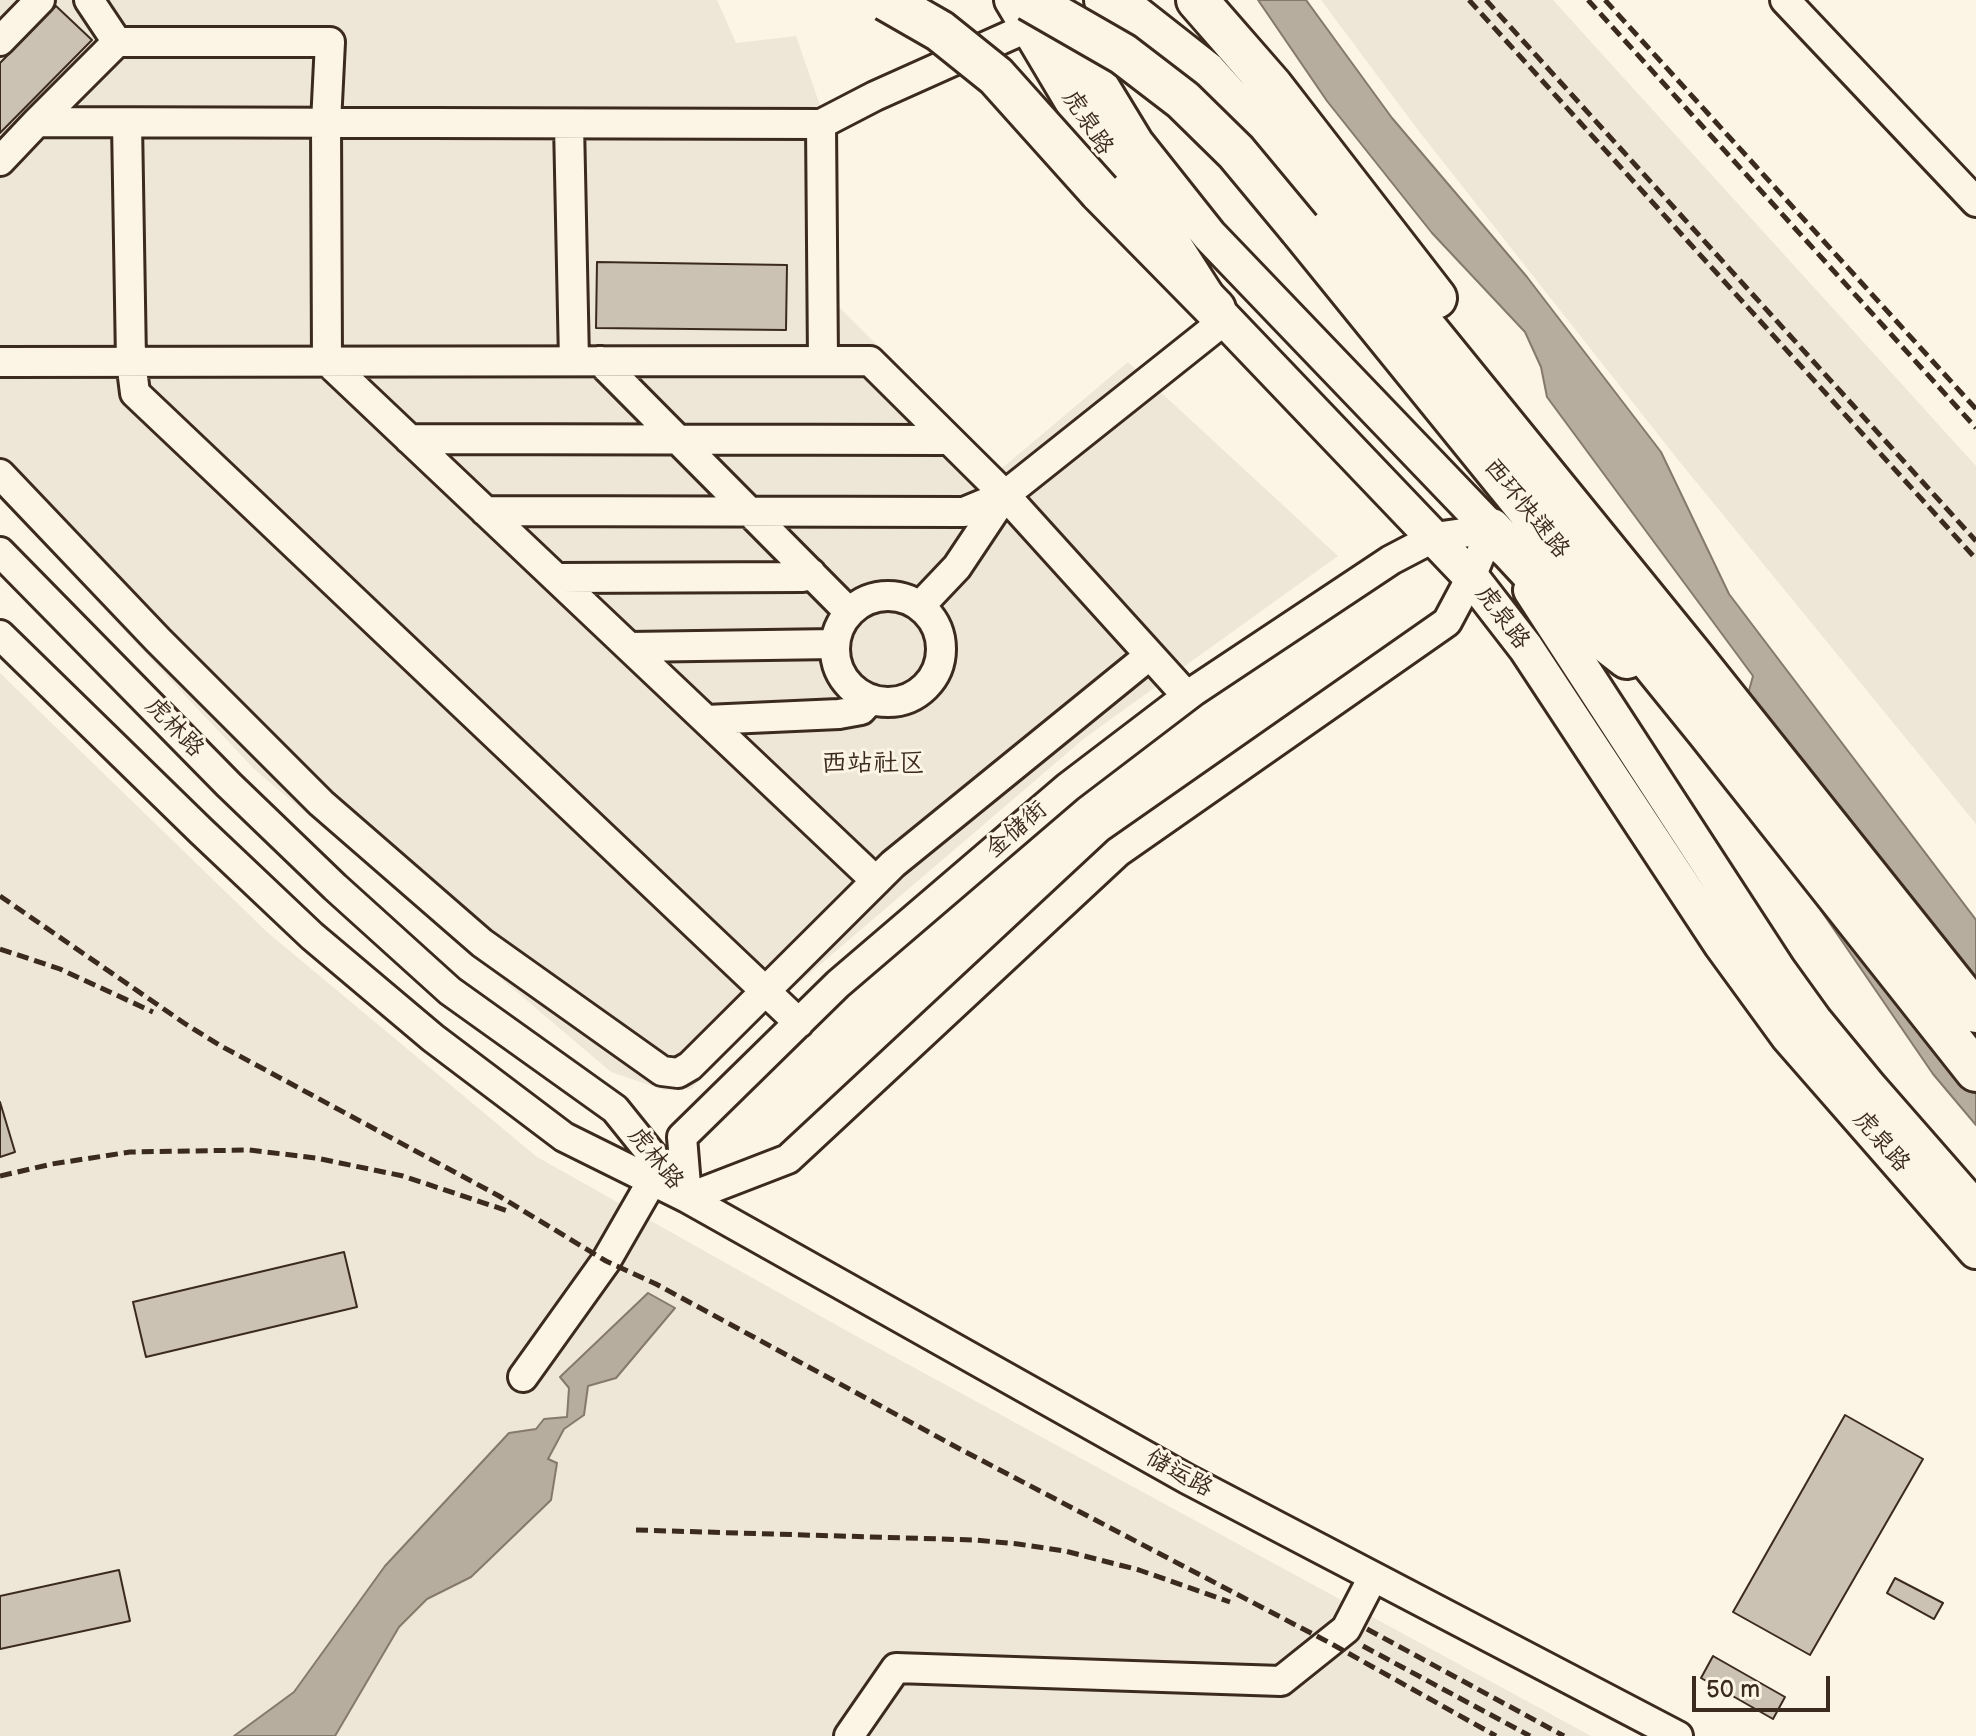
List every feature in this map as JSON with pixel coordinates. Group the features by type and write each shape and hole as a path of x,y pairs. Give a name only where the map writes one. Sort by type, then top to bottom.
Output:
{"highway":[{"path":"886,0 940,31 996,76 1100,192 1221,314"},
{"name":"西环快速路","path":"1105,0 1136,17 1206,72 1315,220 1706,711 1976,1071"},
{"path":"1197,0 1282,99 1628,546 1694,658"},
{"name":"西环快速路","path":"1030,7 1123,54 1183,100 1236,152 1315,220 1694,658 1706,711 1976,1012"},
{"path":"1491,529 1570,614 1706,711"}],"main road":[{"name":"虎泉路","path":"1030,7 1091,133 1165,231 1221,314 1471,577 1526,648 1721,944 1788,1036 1976,1251"},
{"name":"虎泉路","path":"1030,7 1209,235 1491,529 1778,970 1870,1088 1976,1209"}],"street":[{"path":"0,41 40,0"},
{"path":"89,0 117,42"},
{"path":"1785,0 1976,202"},
{"path":"37,122 821,124 1030,7"},
{"path":"0,160 117,42 330,42 326,123 327,361 876,881"},
{"path":"127,123 131,361 135,393 799,1023"},
{"path":"569,124 587,361 678,439 849,612"},
{"path":"821,124 823,361"},
{"path":"920,606 957,567 1005,495 1221,314"},
{"path":"0,362 870,361 1005,495 1187,696"},
{"path":"409,439 949,440"},
{"path":"0,474 158,640 321,803 482,943 662,1071 678,1073 690,1066 893,864 1150,655"},
{"path":"485,511 964,512 1005,495"},
{"path":"687,1198 788,1159 1118,852 1447,622 1471,577 1491,529"},
{"name":"金储街","path":"687,1198 682,1137 838,984 1068,787 1187,696 1391,560 1435,537 1491,529"},
{"name":"虎林路","path":"0,552 229,785 335,887 450,991 615,1109 687,1198"},
{"path":"557,578 803,577 811,573"},
{"path":"886,595 904,598 920,606 932,619 940,635 941,653 937,670 928,685 898,702 871,699 850,687 839,672 834,656 841,621 849,612 868,599 886,595"},
{"name":"虎林路","path":"0,635 290,915 433,1038 564,1137 687,1198"},
{"path":"629,647 835,644"},
{"path":"706,720 839,714 861,710 871,699"},
{"path":"523,1377 606,1261 652,1181"},
{"name":"储运路","path":"687,1198 1187,1479 1678,1736"},
{"path":"849,1736 896,1668 1281,1681 1346,1629 1373,1577"}],"shaded area":[{"path":"0,0 717,0 736,43 796,36 822,111 827,295 1001,469 1128,362 1338,556 1086,737 753,1022 691,1089 664,1090 611,1072 254,769 0,498"},
{"path":"1258,0 1306,0 1392,118 1527,277 1661,452 1729,594 1976,920 1976,1125 1933,1074 1725,777 1753,676 1547,397 1541,367 1525,332 1432,233 1327,101"},
{"path":"1321,0 1553,0 1976,466 1976,824 1679,461 1418,130"},
{"path":"0,673 267,932 537,1157 856,1336 1591,1736 0,1736"},
{"path":"648,1293 675,1308 616,1378 588,1386 584,1415 564,1429 548,1459 557,1463 551,1500 471,1577 427,1599 399,1627 335,1736 234,1736 294,1692 385,1566 509,1433 536,1429 544,1419 567,1417 569,1388 560,1377"}],"building":[{"path":"56,6 92,40 0,133 0,63"},
{"path":"597,262 787,265 786,330 596,328"},
{"path":"0,1102 15,1152 0,1157"},
{"path":"344,1252 357,1307 146,1357 133,1302"},
{"path":"1845,1415 1923,1459 1810,1655 1733,1612"},
{"path":"119,1570 130,1621 0,1649 0,1596"},
{"path":"1895,1578 1943,1603 1934,1619 1887,1593"},
{"path":"1713,1656 1785,1697 1773,1719 1701,1678"}],"railway":[{"path":"1469,0 1976,559"},
{"path":"1486,0 1976,541"},
{"path":"1588,0 1976,428"},
{"path":"1605,0 1976,409"},
{"path":"0,896 221,1046 499,1196 606,1261 656,1284 958,1448 1330,1643 1496,1736"},
{"path":"0,949 60,969 153,1012"},
{"path":"0,1176 130,1152 249,1150 316,1158 403,1176 508,1211"},
{"path":"636,1530 975,1540 1018,1544 1065,1551 1139,1570 1230,1602"},
{"path":"1367,1629 1564,1736"},
{"path":"1363,1646 1530,1736"}],"district":[{"name":"西站社区","path":"873,764"}]}
